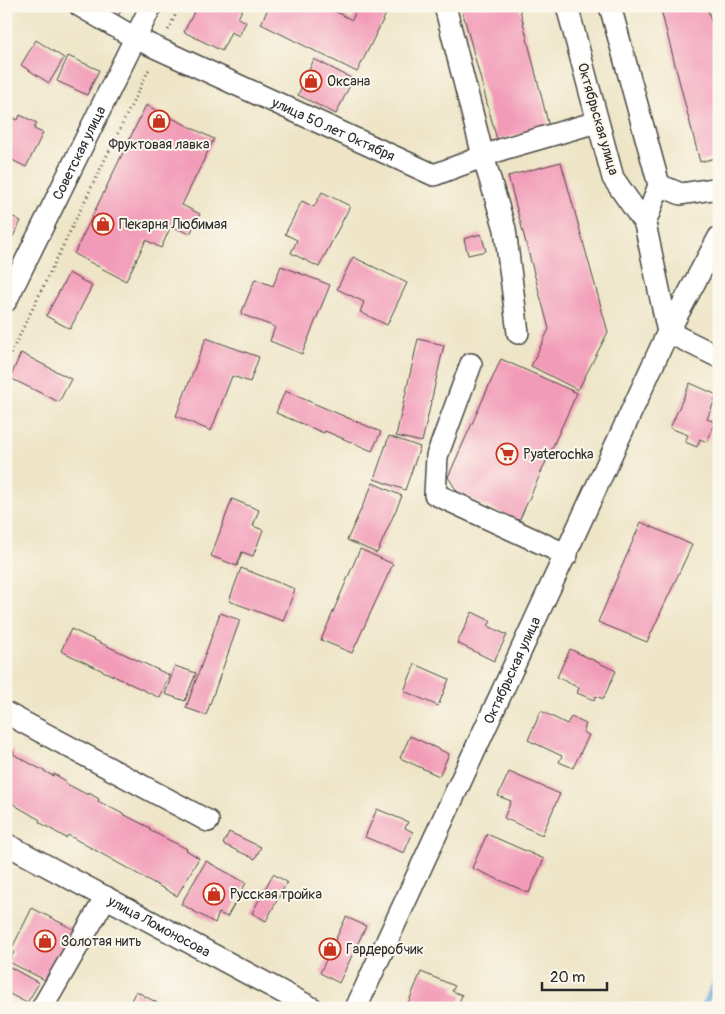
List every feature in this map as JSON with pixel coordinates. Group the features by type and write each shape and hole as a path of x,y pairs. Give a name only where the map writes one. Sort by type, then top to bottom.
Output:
{"street":[{"name":"улица 50 лет Октября","path":"80,6 136,38 434,175 503,149 597,122"},
{"name":"Советская улица","path":"6,301 13,270 136,38 151,6"},
{"path":"445,6 483,156 505,229 518,333"},
{"name":"Октябрьская улица","path":"567,6 613,178 645,224 668,332"},
{"path":"610,6 659,185 645,224"},
{"path":"659,185 682,194 719,188"},
{"name":"Октябрьская улица","path":"356,1008 668,332 719,236"},
{"path":"668,332 719,357"},
{"path":"471,364 437,456 435,494 566,555"},
{"path":"6,713 208,821"},
{"name":"улица Ломоносова","path":"6,844 312,1008"},
{"path":"42,1008 106,897"}],"path":[{"path":"6,363 180,6"}],"building":[{"path":"102,6 124,6 118,16"},
{"path":"197,6 244,6 238,18 246,22 239,36 231,32 222,51 184,32"},
{"path":"269,6 325,6 352,20 358,6 390,6 357,72 261,24"},
{"path":"461,6 519,6 549,127 497,140"},
{"path":"660,6 707,6 719,51 719,157 700,162"},
{"path":"36,40 64,58 49,83 21,65"},
{"path":"68,56 99,70 87,95 57,81"},
{"path":"314,59 353,79 336,114 298,95"},
{"path":"146,105 214,139 182,205 200,214 190,234 171,226 161,248 146,240 126,281 74,254"},
{"path":"6,114 18,120 20,115 37,123 34,129 43,133 26,167 6,157"},
{"path":"561,162 608,332 578,390 531,366 549,329 508,176"},
{"path":"322,192 350,206 319,267 291,253 297,240 285,234 302,201 314,207"},
{"path":"6,213 21,221 6,250"},
{"path":"481,234 486,251 468,255 464,239"},
{"path":"353,257 407,283 387,325 360,312 364,302 337,289"},
{"path":"281,266 330,285 302,354 270,341 275,327 241,314 255,279 273,286"},
{"path":"69,273 92,286 70,329 46,316"},
{"path":"206,338 259,357 250,382 232,376 211,431 176,416"},
{"path":"418,339 444,345 422,442 396,436"},
{"path":"21,353 71,379 59,402 10,378"},
{"path":"501,359 577,393 519,521 458,493 448,477"},
{"path":"690,383 717,395 707,419 715,422 707,442 700,439 697,447 685,442 688,435 670,428"},
{"path":"285,391 381,432 372,451 276,413"},
{"path":"389,436 420,447 405,490 374,479"},
{"path":"373,483 402,496 377,553 347,540"},
{"path":"232,499 259,510 253,526 263,530 253,556 242,552 237,566 211,556"},
{"path":"641,522 692,545 647,642 598,622"},
{"path":"360,549 393,564 352,653 321,640"},
{"path":"241,568 295,589 283,621 229,601"},
{"path":"472,612 491,621 488,626 507,635 494,661 457,643"},
{"path":"220,613 240,620 206,715 186,708"},
{"path":"71,629 169,675 160,698 61,651"},
{"path":"570,649 616,671 603,699 596,696 594,700 577,693 579,688 557,677"},
{"path":"415,664 449,679 438,706 404,691"},
{"path":"175,666 196,673 185,701 165,694"},
{"path":"541,711 567,724 571,717 586,724 583,732 589,735 573,768 559,762 562,756 528,740"},
{"path":"410,736 449,754 439,776 400,758"},
{"path":"6,747 14,752 13,754 53,776 54,774 66,781 65,783 88,795 89,793 99,799 98,801 150,828 149,830 187,849 199,858 177,896 68,835 66,838 6,800"},
{"path":"509,772 560,794 542,835 504,818 511,801 498,796"},
{"path":"377,809 408,822 405,828 413,832 404,853 365,837"},
{"path":"229,832 261,847 255,859 223,844"},
{"path":"487,834 544,859 529,893 472,868"},
{"name":"Русская тройка","path":"206,861 246,883 227,917 219,913 215,923 181,904"},
{"path":"273,874 287,882 266,921 252,913"},
{"name":"Золотая нить","path":"32,908 79,932 57,976 49,972 45,980 9,962 14,952 11,950"},
{"path":"346,917 366,926 339,983 320,973"},
{"path":"8,966 39,983 27,1003 6,992 6,969"},
{"path":"421,972 455,986 452,991 462,995 457,1008 406,1008"},
{"path":"136,991 166,1008 127,1008"}],"waterway":[{"path":"703,1008 719,975"}],"place":[{"name":"Оксана","path":"311,81"},
{"name":"Фруктовая лавка","path":"159,121"},
{"name":"Пекарня Любимая","path":"103,224"},
{"name":"Pyaterochka","path":"507,454"},
{"name":"Русская тройка","path":"214,894"},
{"name":"Золотая нить","path":"45,941"},
{"name":"Гардеробчик","path":"330,949"}]}
